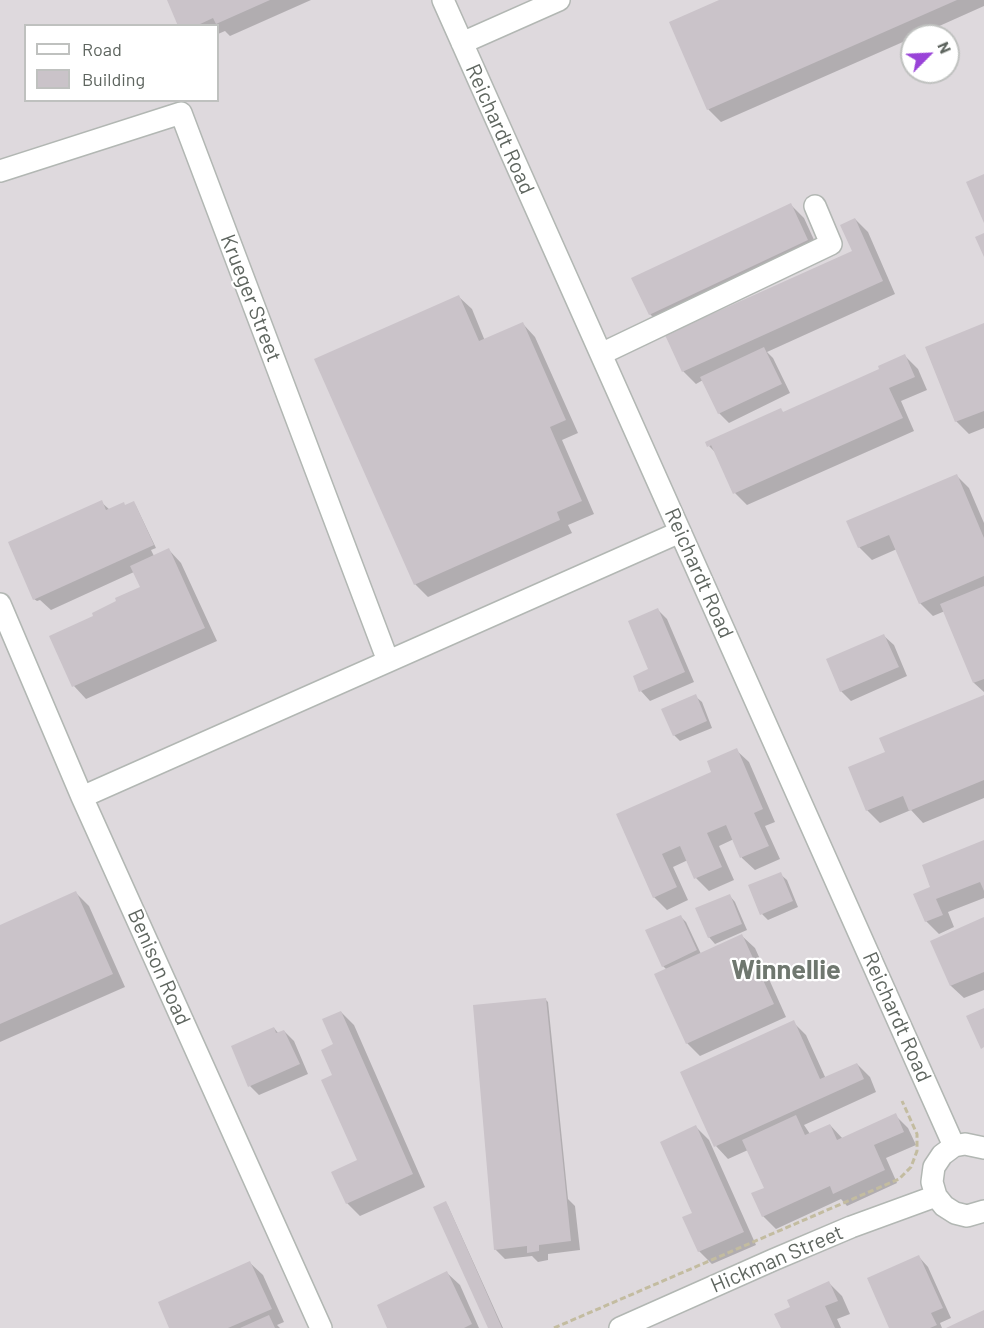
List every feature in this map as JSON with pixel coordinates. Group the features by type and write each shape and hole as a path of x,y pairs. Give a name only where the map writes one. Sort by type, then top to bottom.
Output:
{"street":[{"name":"Reichardt Road","path":"443,0 954,1146"},
{"path":"462,42 559,0"},
{"name":"Krueger Street","path":"0,171 181,113 388,661"},
{"path":"600,354 831,244 815,206"},
{"path":"82,796 680,532"},
{"name":"Benison Road","path":"0,604 82,796 321,1328"},
{"path":"983,1215 967,1216 955,1213 944,1206 936,1196 932,1182 934,1167 942,1155 954,1146 965,1144 984,1148"},
{"name":"Hickman Street","path":"620,1328 851,1227 936,1196"}],"path":[{"path":"554,1328 899,1179 911,1167 917,1151 917,1134 902,1101"}],"shaded area":[{"path":"0,0 984,0 984,1328 0,1328"}],"building":[{"path":"167,0 270,0 216,24 213,18 200,24 177,24"},
{"path":"719,0 957,0 707,110 669,22"},
{"path":"984,174 984,223 966,182"},
{"path":"791,203 808,240 649,315 631,278"},
{"path":"855,218 883,281 682,372 665,335 852,251 840,225"},
{"path":"984,233 984,257 975,237"},
{"path":"459,295 479,341 523,322 566,420 550,427 582,501 557,512 560,520 414,585 314,359"},
{"path":"984,323 984,411 955,422 925,347"},
{"path":"764,347 782,384 718,414 700,377"},
{"path":"905,354 915,377 889,388 903,418 733,494 711,445 707,447 705,442 781,408 783,412 879,369 878,366"},
{"path":"957,474 984,538 984,576 919,604 889,535 858,548 846,521"},
{"path":"102,500 106,510 124,502 125,505 134,501 154,545 33,600 8,542"},
{"path":"169,548 205,628 72,687 49,636 93,616 92,613 116,601 115,598 140,587 130,566"},
{"path":"984,586 984,679 973,683 940,604"},
{"path":"658,608 685,672 639,692 633,676 648,669 628,621"},
{"path":"884,634 899,667 840,692 826,659"},
{"path":"696,694 707,721 673,736 661,709"},
{"path":"984,695 984,780 909,811 903,796 866,811 848,767 885,752 879,738"},
{"path":"737,748 763,809 754,813 769,846 740,858 726,825 707,833 722,867 694,879 680,846 662,854 677,887 653,898 616,814 711,772 707,761"},
{"path":"984,840 984,891 980,882 936,899 943,915 925,922 913,894 930,887 922,865"},
{"path":"781,872 793,901 760,915 748,885"},
{"path":"76,891 113,974 0,1024 0,925"},
{"path":"730,894 742,924 708,938 695,908"},
{"path":"681,915 697,950 662,967 645,930"},
{"path":"984,917 984,972 950,986 930,941"},
{"path":"742,934 774,1004 686,1044 654,974"},
{"path":"546,998 571,1241 539,1245 539,1251 527,1253 527,1246 494,1250 473,1005"},
{"path":"984,1008 984,1047 981,1049 966,1016"},
{"path":"341,1011 413,1174 346,1204 331,1172 357,1160 321,1080 332,1075 321,1050 333,1044 322,1019"},
{"path":"794,1020 820,1079 857,1063 864,1079 714,1147 680,1072"},
{"path":"274,1027 276,1033 284,1030 300,1064 248,1087 231,1046"},
{"path":"896,1113 904,1132 874,1145 885,1170 833,1194 830,1186 762,1217 751,1193 764,1188 742,1140 796,1115 805,1135 830,1124 837,1140"},
{"path":"696,1125 744,1232 698,1252 682,1217 692,1213 660,1142"},
{"path":"446,1201 502,1328 488,1328 433,1207"},
{"path":"919,1255 943,1308 931,1313 937,1325 930,1328 889,1328 867,1278"},
{"path":"250,1261 272,1309 228,1328 169,1328 158,1302"},
{"path":"447,1271 472,1324 464,1328 387,1328 377,1305"},
{"path":"829,1281 838,1301 825,1306 835,1328 781,1328 774,1314 790,1307 787,1300"},
{"path":"984,1310 984,1328 946,1328"},
{"path":"269,1315 275,1328 240,1328"}],"district":[{"name":"Winnellie","path":"786,970"}]}
